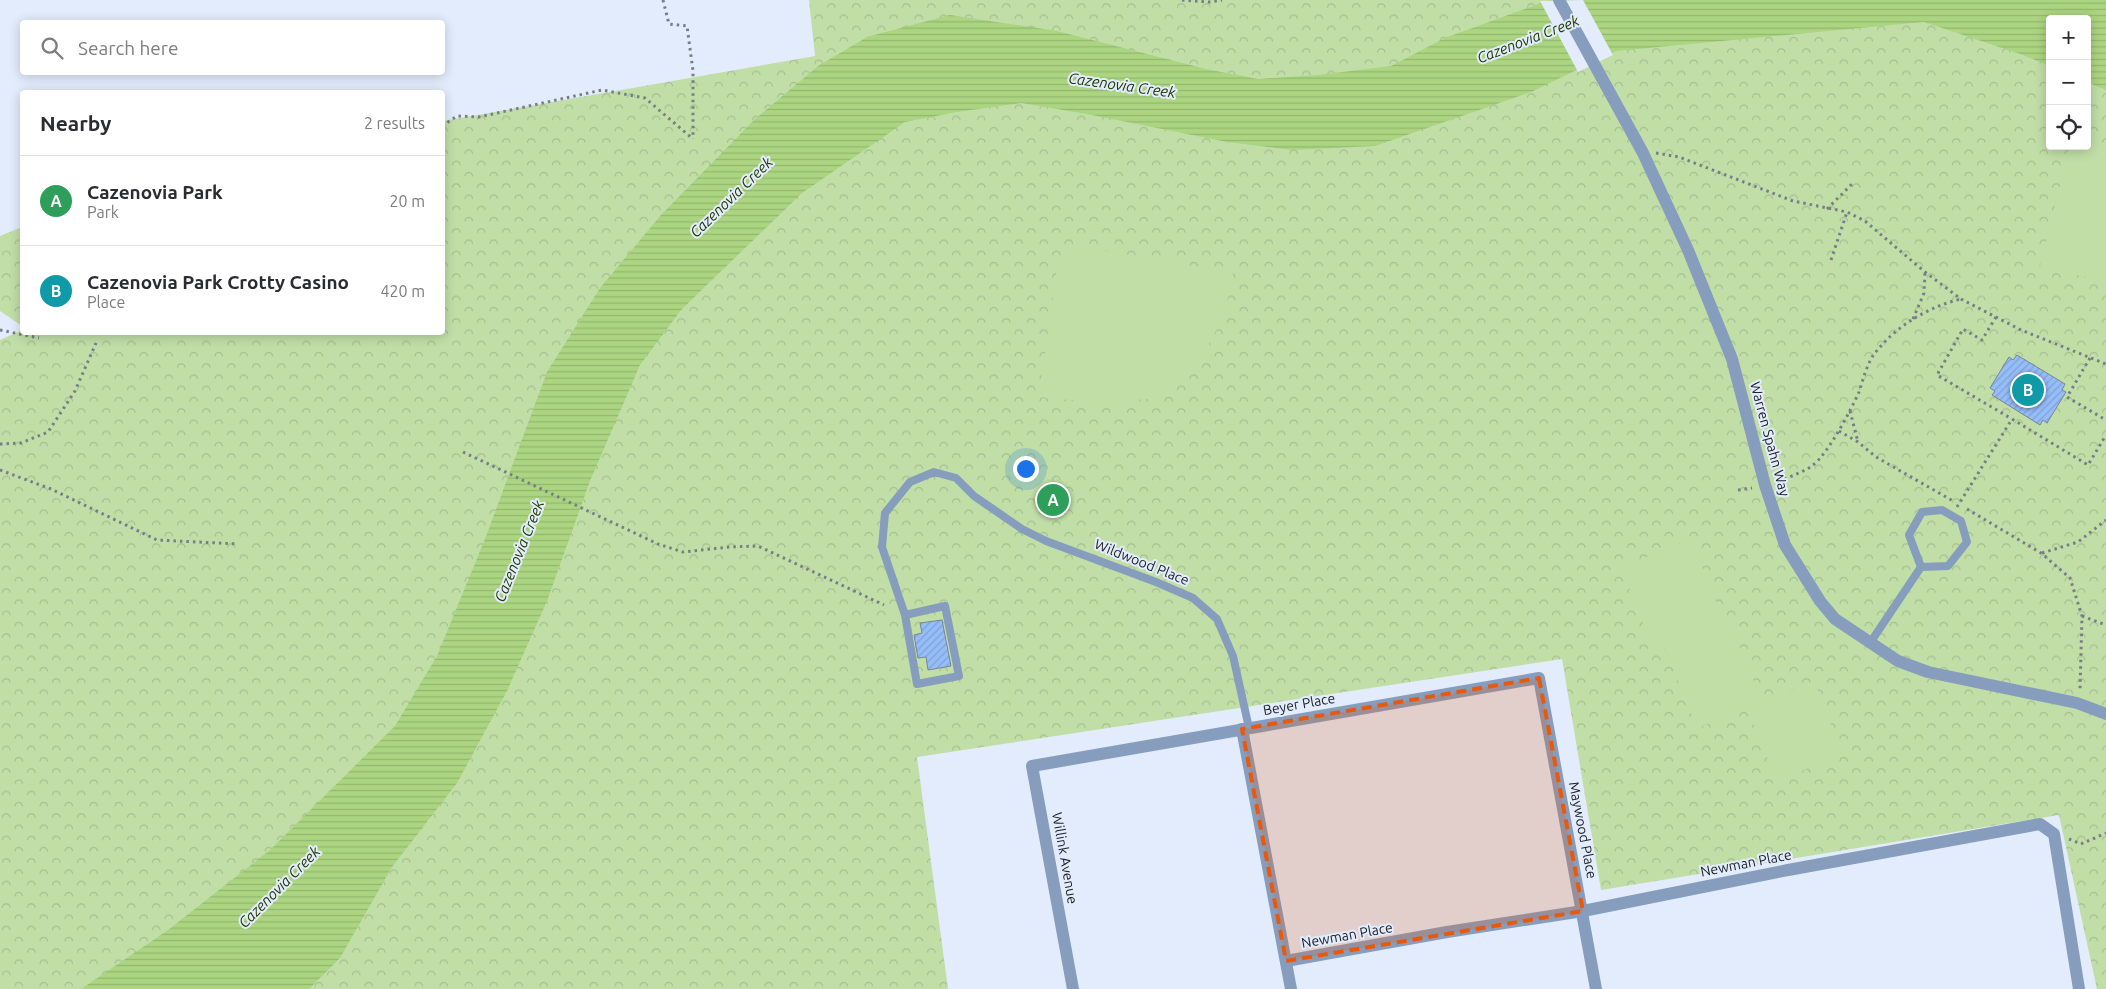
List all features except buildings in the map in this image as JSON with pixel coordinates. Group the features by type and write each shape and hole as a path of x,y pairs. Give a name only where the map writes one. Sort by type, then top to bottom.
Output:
{"street":[{"name":"Warren Spahn Way","path":"1559,0 1604,85 1644,153 1712,305 1732,359 1765,485 1785,545 1807,583 1835,618 1898,661 1928,672 2077,703 2106,714"},
{"name":"Beyer Place","path":"1065,760 1539,678"},
{"name":"Maywood Place","path":"1539,678 1596,989"},
{"name":"Wildwood Place","path":"1246,728 1291,989"},
{"name":"Willink Avenue","path":"1065,760 1032,766 1073,989"},
{"name":"Newman Place","path":"1286,961 1447,932 1582,911 1788,870 2040,824 2054,834"},
{"path":"2054,834 2079,989"}],"lane":[{"name":"Wildwood Place","path":"905,615 882,547 885,513 910,482 934,472 956,478 974,496 1022,529 1046,541 1156,582 1193,598 1217,619 1233,656 1246,728"},
{"path":"1942,510 1961,521 1967,542 1948,566 1921,566 1909,535 1922,512 1942,510"},
{"path":"1870,643 1921,566"},
{"path":"945,606 959,676 917,684 905,615 945,606"}],"path":[{"path":"445,124 457,116 480,117 602,90 644,98 693,140 693,71 687,26 669,24 663,0"},
{"path":"1182,0 1209,2 1222,0"},
{"path":"1657,152 1679,157 1756,188 1827,210 1847,212 1865,220 1925,272 1961,299 2021,330 2106,364"},
{"path":"1827,210 1853,183"},
{"path":"1831,260 1847,212"},
{"path":"1913,319 1924,293 1925,272"},
{"path":"1777,481 1794,476 1814,464 1839,431 1850,410 1873,354 1898,330 1913,319 1942,304 1961,299"},
{"path":"1996,317 1982,340 1964,329 1937,375 2088,465 2106,435"},
{"path":"0,330 20,334"},
{"path":"24,335 39,338"},
{"path":"0,444 21,443 48,432 76,391 96,343"},
{"path":"2090,358 2067,397 2106,420"},
{"path":"1850,410 1858,442"},
{"path":"1951,516 2012,419"},
{"path":"1839,431 1858,442 1876,457 1907,473 2041,553 2070,578 2082,616 2081,682 2079,693"},
{"path":"463,452 658,544 683,552 729,546 758,546 884,605"},
{"path":"0,470 51,489 157,540 238,544"},
{"path":"1738,490 1752,488"},
{"path":"2041,553 2078,542 2106,520"},
{"path":"2082,616 2106,625"},
{"path":"2054,834 2081,844 2106,833"}],"highlighted area":[{"path":"1539,678 1583,911 1286,961 1242,729"}],"green space":[{"path":"809,0 2106,0 2106,989 2097,989 2059,815 1601,890 1562,659 917,757 948,989 0,989 0,340 20,331 20,335 445,335 445,121 815,56"},
{"path":"2091,143 2106,147 2106,282 2040,266 2069,150 2091,150"},
{"path":"20,228 20,325 0,311 0,236"},
{"path":"1079,246 1233,273 1224,316 1199,362 1159,398 1101,403 1039,397 1058,261"},
{"path":"1691,539 1722,617 1727,615 1762,702 1814,681 1843,754 1777,781 1747,709 1697,728 1663,644 1653,648 1621,568"}],"water":[{"name":"Cazenovia Creek","path":"1549,0 2106,0 2106,90 2091,84 2091,15 2046,15 2046,64 1924,22 1616,51 1531,92 1375,146 1292,150 1227,142 1021,103 905,122 802,193 681,310 640,365 590,481 547,601 507,691 457,783 392,867 340,958 309,989 81,989 168,930 270,850 395,726 437,656 485,539 547,372 600,288 661,215 754,120 818,66 867,37 950,15 1057,31 1206,69 1258,79 1318,75 1391,66 1445,38"}],"pier":[{"path":"1583,0 1613,55 1578,72 1540,1"}],"place":[{"name":"Cazenovia Park Crotty Casino","path":"2028,390"},
{"name":"Cazenovia Park","path":"1053,500"}]}
